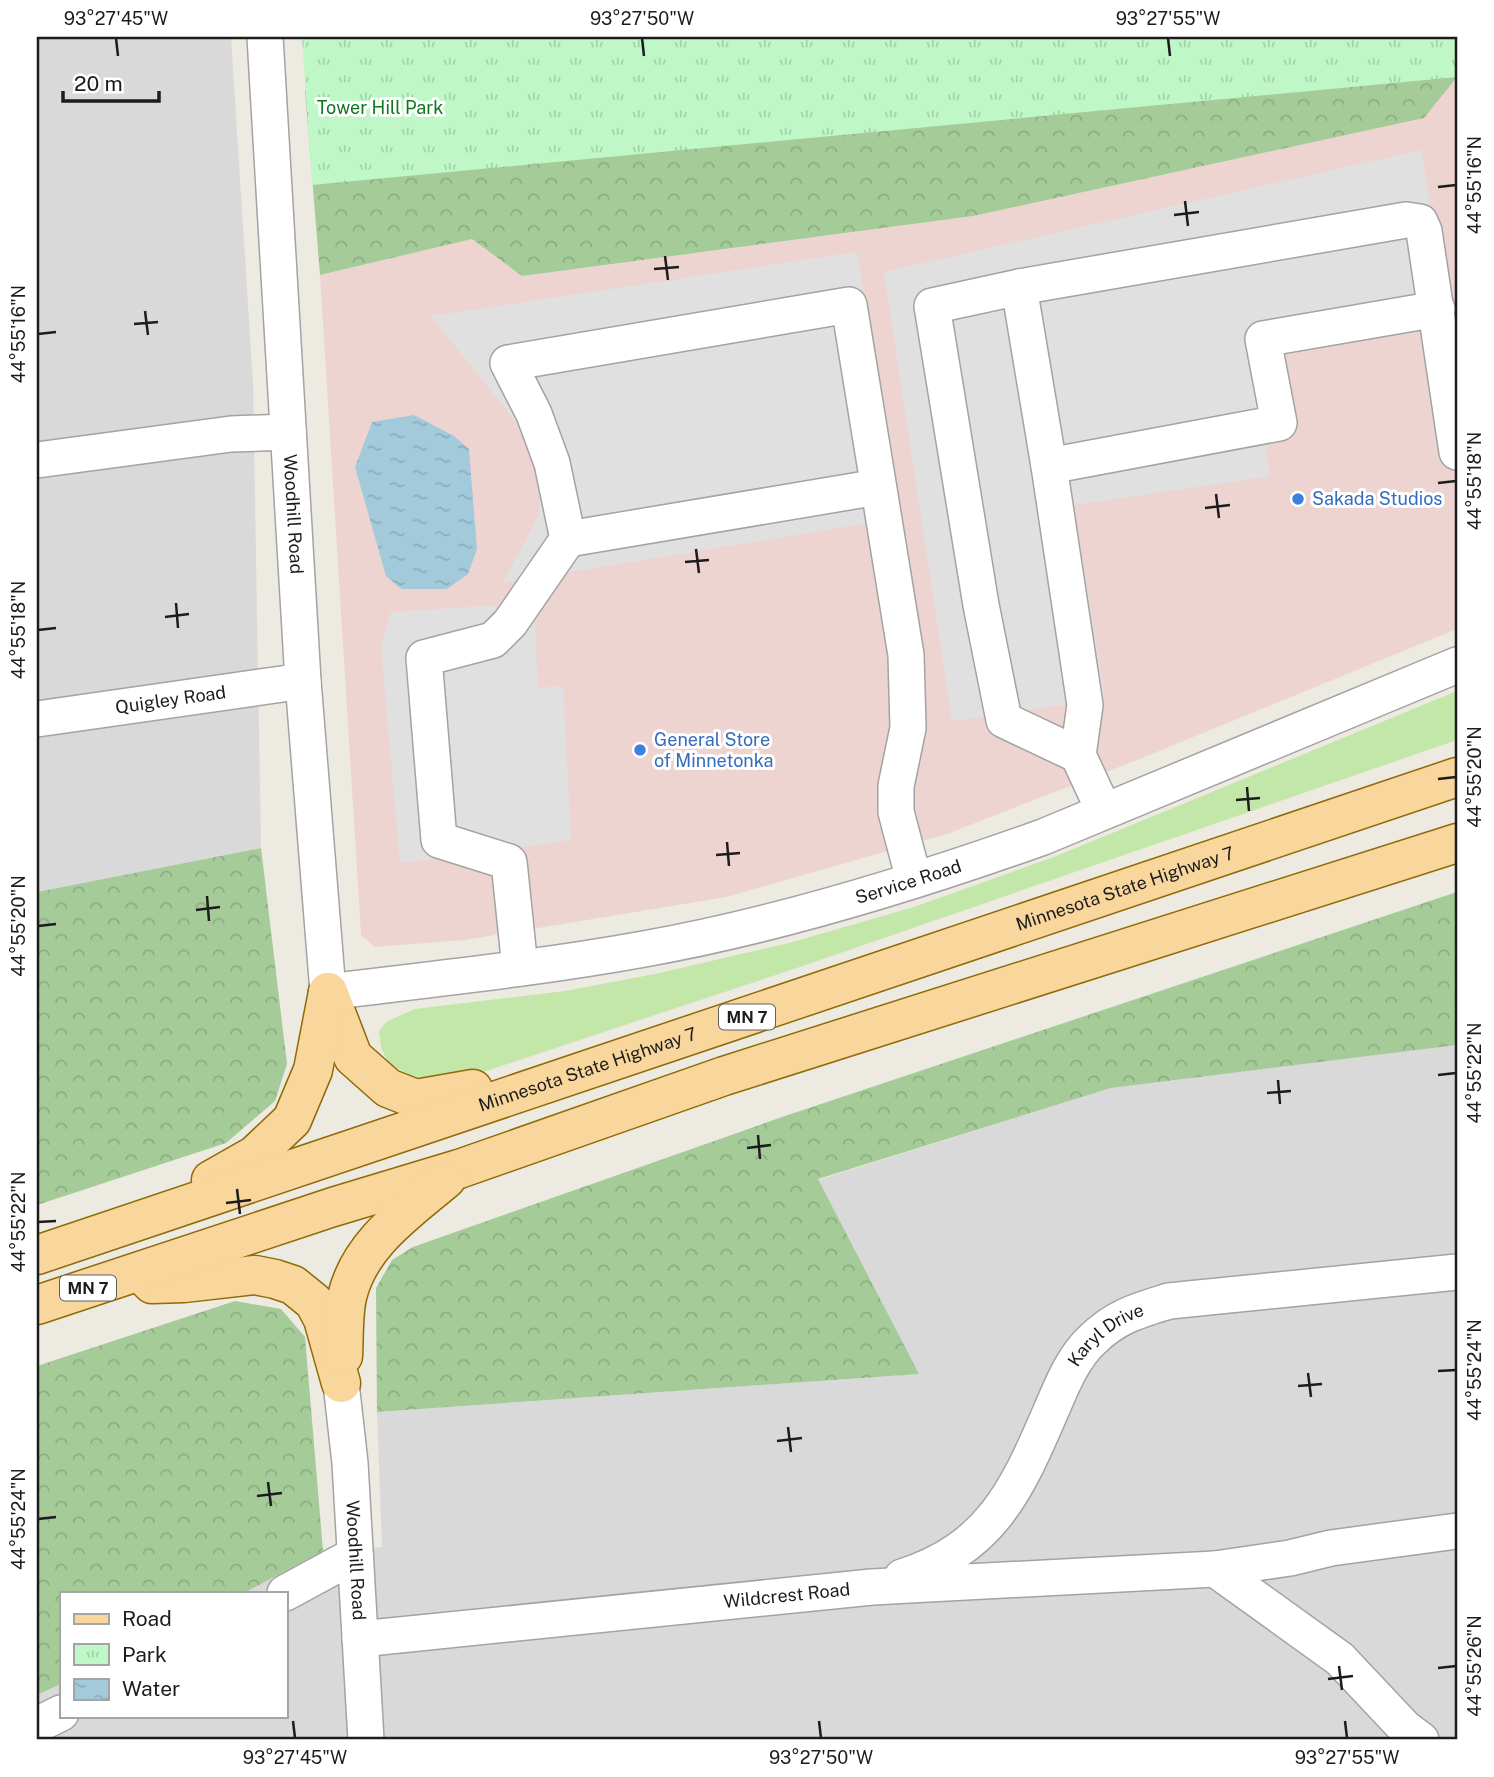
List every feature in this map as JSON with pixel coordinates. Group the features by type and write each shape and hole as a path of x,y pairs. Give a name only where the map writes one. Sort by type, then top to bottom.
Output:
{"main road":[{"name":"Minnesota State Highway 7","path":"37,1255 1457,777"},
{"name":"MN 7","path":"37,1305 333,1207 459,1169 724,1076 1457,843"},
{"path":"328,992 353,1057 388,1088 416,1099 592,1069"},
{"path":"144,1219 255,1155 292,1120 313,1070 328,992"},
{"path":"341,1382 347,1297 361,1260 386,1230 459,1169"},
{"path":"139,1271 152,1284 255,1275 292,1285 314,1302 323,1320 341,1382"}],"street":[{"name":"Woodhill Road","path":"265,37 303,681 328,992"},
{"path":"1078,755 1004,720 981,605 932,306 1019,287 1406,220 1420,222 1424,231 1437,309 1457,452"},
{"path":"1019,287 1085,705 1078,755 1104,811"},
{"path":"568,539 552,463 534,414 508,363 849,305 906,655 908,728 896,786 896,811 914,880"},
{"path":"1049,466 1279,423 1263,339 1437,309"},
{"path":"37,460 231,434 288,432"},
{"path":"520,968 509,862 439,840 424,658 493,640 510,624 568,539 878,487"},
{"name":"Service Road","path":"328,992 645,949 742,928 914,880 1043,837 1457,665"},
{"name":"Quigley Road","path":"37,719 303,681"},
{"name":"Karyl Drive","path":"872,1587 919,1572 963,1549 998,1515 1024,1473 1066,1375 1091,1340 1126,1314 1168,1301 1457,1272"},
{"name":"Woodhill Road","path":"341,1382 350,1463 366,1740"},
{"name":"Wildcrest Road","path":"360,1639 872,1587 1215,1569 1290,1558 1331,1548 1457,1531"},
{"path":"287,1592 355,1555"},
{"path":"1215,1569 1340,1659 1405,1728 1421,1740"},
{"path":"37,1726 60,1714"}],"shaded area":[{"path":"37,37 231,37 253,384 261,848 37,892"},
{"path":"1456,77 1457,629 1142,758 947,834 726,897 465,940 375,947 361,935 320,275 472,239 522,276 973,216 1423,118"},
{"path":"1421,150 1450,325 1283,355 1291,425 1265,450 1271,476 1074,505 1105,699 952,721 884,272"},
{"path":"857,252 900,518 503,583 538,516 544,467 528,437 431,316"},
{"path":"534,603 538,688 563,686 571,840 400,863 381,646 391,612"},
{"path":"1457,1045 1457,1740 37,1740 37,1695 60,1684 60,1718 287,1718 287,1592 246,1592 323,1551 382,1547 377,1412 918,1374 818,1180 1111,1088"}],"green space":[{"name":"Tower Hill Park","path":"302,37 1457,37 1457,77 312,185"},
{"path":"1457,37 1457,77 1424,118 973,216 522,276 472,239 320,275 305,90"},
{"path":"1457,691 1457,740 797,968 462,1079 437,1083 410,1075 389,1064 381,1048 379,1031 388,1021 415,1009 565,991 655,974 789,943 914,907 1054,857"},
{"path":"261,848 287,1064 275,1101 226,1143 37,1205 37,892"},
{"path":"1457,892 1457,1045 1111,1088 818,1179 919,1374 377,1412 376,1288 392,1260 413,1247 785,1116"},
{"path":"235,1301 281,1309 305,1337 323,1551 246,1592 60,1592 60,1684 37,1695 37,1366"}],"water":[{"path":"414,415 454,436 469,449 477,549 468,574 447,589 401,589 386,576 355,467 372,422"}],"place":[{"name":"Sakada Studios","path":"1298,499"},
{"name":"General Store of Minnetonka","path":"640,750"}]}
